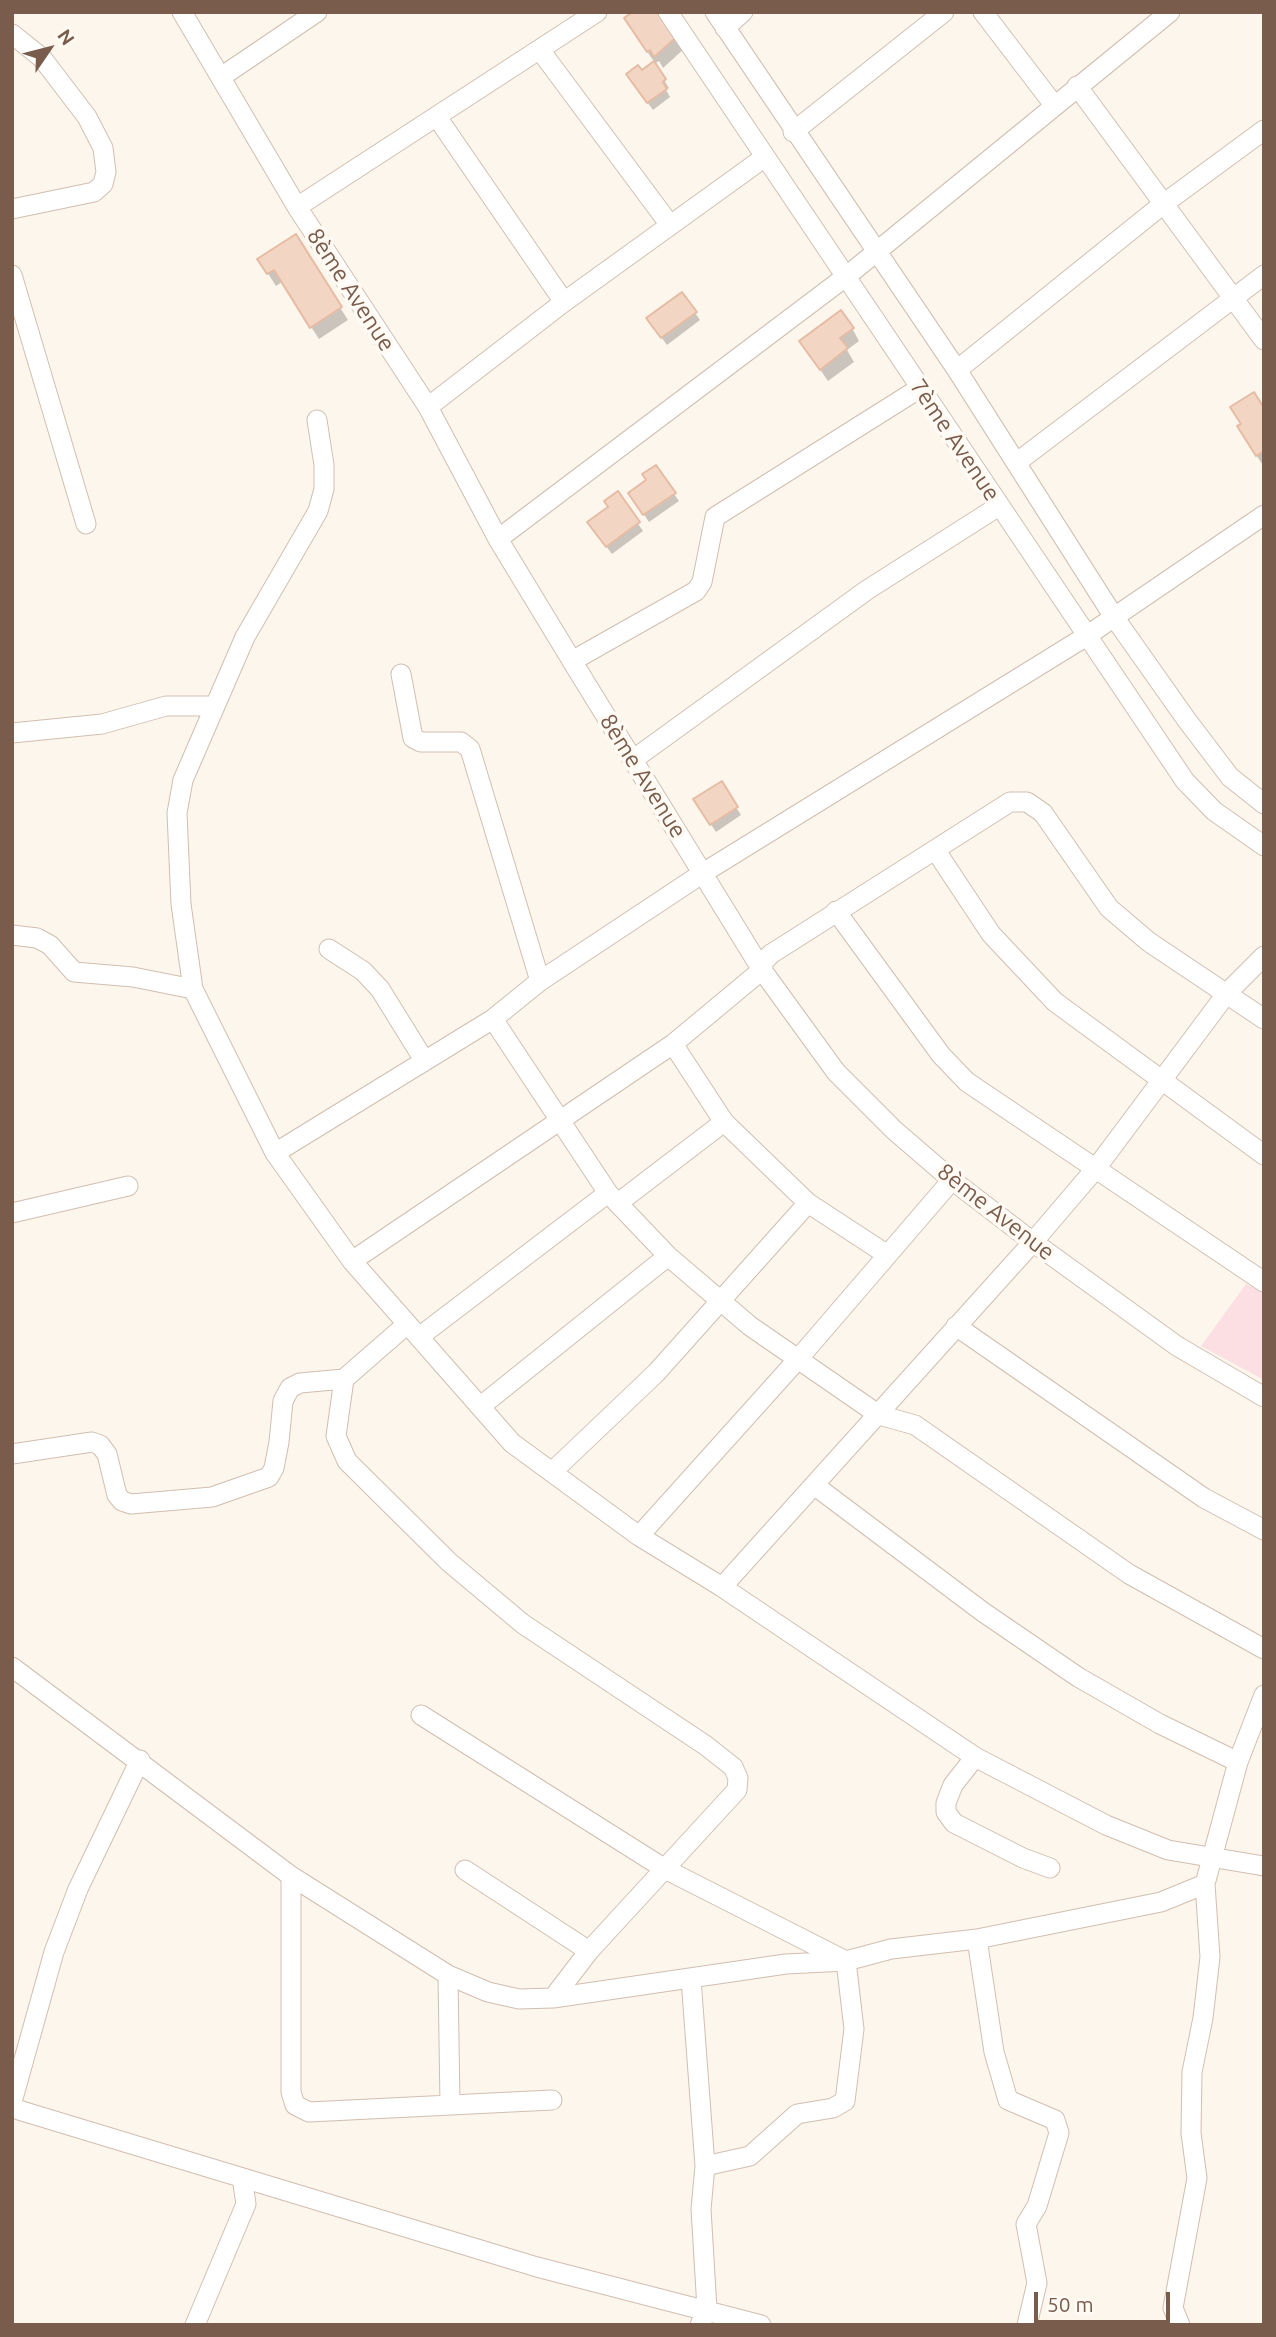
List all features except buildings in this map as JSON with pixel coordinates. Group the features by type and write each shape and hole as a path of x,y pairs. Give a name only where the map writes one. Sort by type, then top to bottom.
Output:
{"street":[{"name":"8ème Avenue","path":"182,12 297,207 428,407 498,539 762,970 836,1072 894,1130 952,1180 1033,1242 1177,1346 1264,1397"},
{"path":"221,77 317,12"},
{"path":"297,207 597,12"},
{"name":"7ème Avenue","path":"668,12 848,275 1085,637 1185,781 1214,811 1264,846"},
{"path":"720,20 743,12"},
{"path":"793,132 944,12"},
{"path":"983,12 1055,105"},
{"path":"498,539 848,275 876,249 1170,12"},
{"name":"7ème Avenue","path":"720,20 793,132 957,370 1114,617 1230,777 1264,804"},
{"path":"12,34 42,58 80,107 103,148 106,172 103,184 94,192 12,209"},
{"path":"540,50 670,225"},
{"path":"1077,86 1264,340"},
{"path":"437,117 564,302"},
{"path":"957,370 1163,205 1264,130"},
{"path":"428,407 564,302 765,157"},
{"path":"12,275 86,524"},
{"path":"1016,463 1264,275"},
{"path":"572,661 696,592 702,582 715,517 920,388"},
{"path":"317,420 324,466 324,489 318,511 266,597 215,706 183,780 177,813 181,904 193,989 275,1153 352,1261 512,1443 639,1536 722,1587 975,1757 1106,1825 1168,1850 1264,1866"},
{"path":"634,759 867,590 999,506"},
{"path":"275,1153 493,1018 540,982 703,873 1085,637 1261,524"},
{"path":"401,674 413,738 421,742 461,742 470,749 492,831 540,982"},
{"path":"12,733 102,724 166,706 215,706"},
{"path":"352,1261 673,1044 762,970 764,961 771,954 1010,802 1027,802 1043,813 1109,908 1149,942 1264,1019"},
{"path":"936,851 991,934 1055,1002 1264,1155"},
{"path":"836,911 955,1071 967,1082 1097,1167 1264,1282"},
{"path":"12,935 37,938 50,945 74,972 133,977 193,989"},
{"path":"329,949 357,966 380,989 424,1060"},
{"path":"722,1587 1033,1242 1097,1167 1227,993 1264,956"},
{"path":"493,1018 558,1120 613,1198 668,1256 718,1300 750,1326 799,1357 879,1415 915,1424 1129,1574 1264,1649"},
{"path":"673,1044 724,1122 808,1203 886,1254"},
{"path":"12,1454 92,1442 100,1445 107,1454 117,1495 122,1501 131,1504 212,1497 269,1477 274,1468 279,1442 283,1401 290,1388 300,1382 344,1379 724,1122"},
{"path":"639,1536 952,1180"},
{"path":"12,1213 128,1186"},
{"path":"552,1471 656,1373 718,1300 808,1203"},
{"path":"481,1406 668,1256"},
{"path":"956,1326 1204,1498 1264,1530"},
{"path":"344,1379 336,1436 347,1461 449,1562 523,1624 733,1767 738,1778 737,1790 589,1951 553,1998"},
{"path":"814,1485 982,1612 1077,1677 1160,1724 1238,1762"},
{"path":"12,1667 140,1760 291,1876 448,1975 488,1992 519,1998 553,1998 774,1965 846,1961 891,1949 977,1940 1161,1902 1205,1884"},
{"path":"1180,2325 1173,2308 1197,2178 1191,2133 1192,2073 1203,2018 1210,1957 1205,1884 1215,1857 1238,1762 1264,1695"},
{"path":"421,1715 665,1869 846,1961"},
{"path":"975,1757 953,1785 946,1803 946,1812 954,1823 1023,1858 1050,1868"},
{"path":"12,2102 54,1952 78,1889 140,1760"},
{"path":"465,1870 589,1951"},
{"path":"291,1876 289,1999 291,2092 295,2105 309,2112 552,2100"},
{"path":"977,1940 994,2052 1008,2100 1055,2120 1059,2133 1037,2206 1027,2218 1037,2283 1027,2325"},
{"path":"705,2166 750,2156 797,2113 833,2108 845,2101 854,2029 846,1961"},
{"path":"448,1975 450,2105"},
{"path":"691,1979 705,2166 701,2209 703,2317"},
{"path":"12,2108 703,2317 761,2325"},
{"path":"195,2325 246,2204 242,2178"}],"shaded area":[{"path":"1246,1284 1264,1293 1264,1380 1201,1346"}]}
